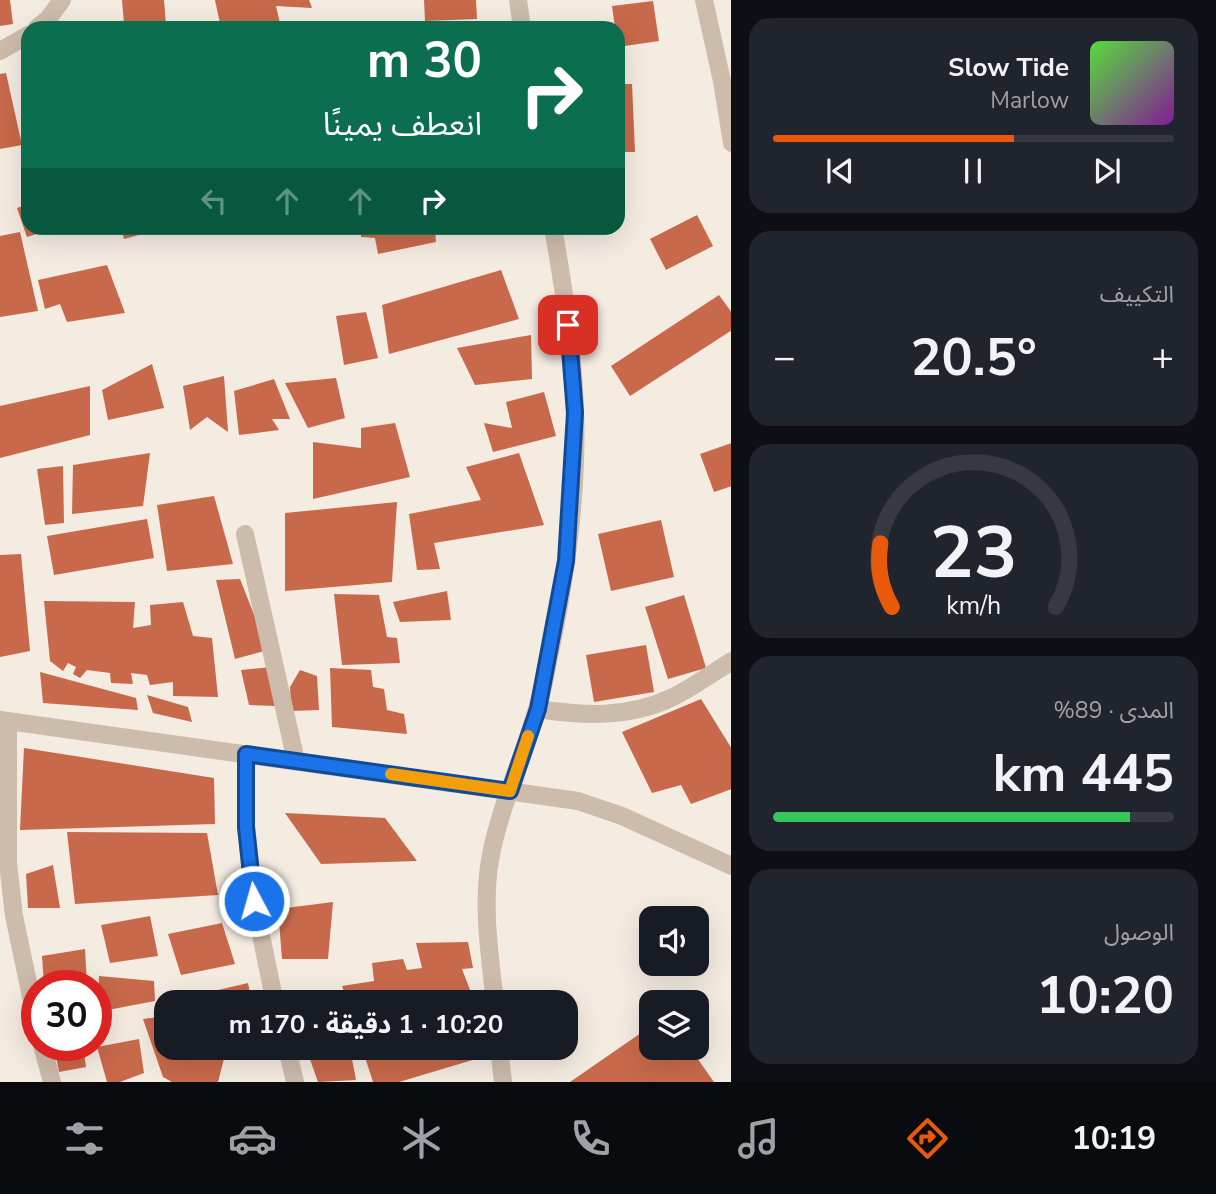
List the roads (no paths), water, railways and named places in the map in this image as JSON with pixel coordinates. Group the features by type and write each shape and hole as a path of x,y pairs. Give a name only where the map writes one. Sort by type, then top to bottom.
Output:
{"street":[{"path":"46,21 62,0"},
{"path":"518,0 521,21"},
{"path":"704,0 722,81 731,143"},
{"path":"0,51 21,39"},
{"path":"494,990 487,909 490,862 510,791 538,709 566,561 575,426 571,352 554,235"},
{"path":"245,534 296,761"},
{"path":"538,709 573,715 611,715 670,699 731,661"},
{"path":"25,970 14,916 8,863 4,720 578,801 622,816 731,866"},
{"path":"246,754 246,827 254,901 272,990"},
{"path":"289,1060 295,1082"},
{"path":"500,1060 503,1082"},
{"path":"46,1061 52,1082"}]}
